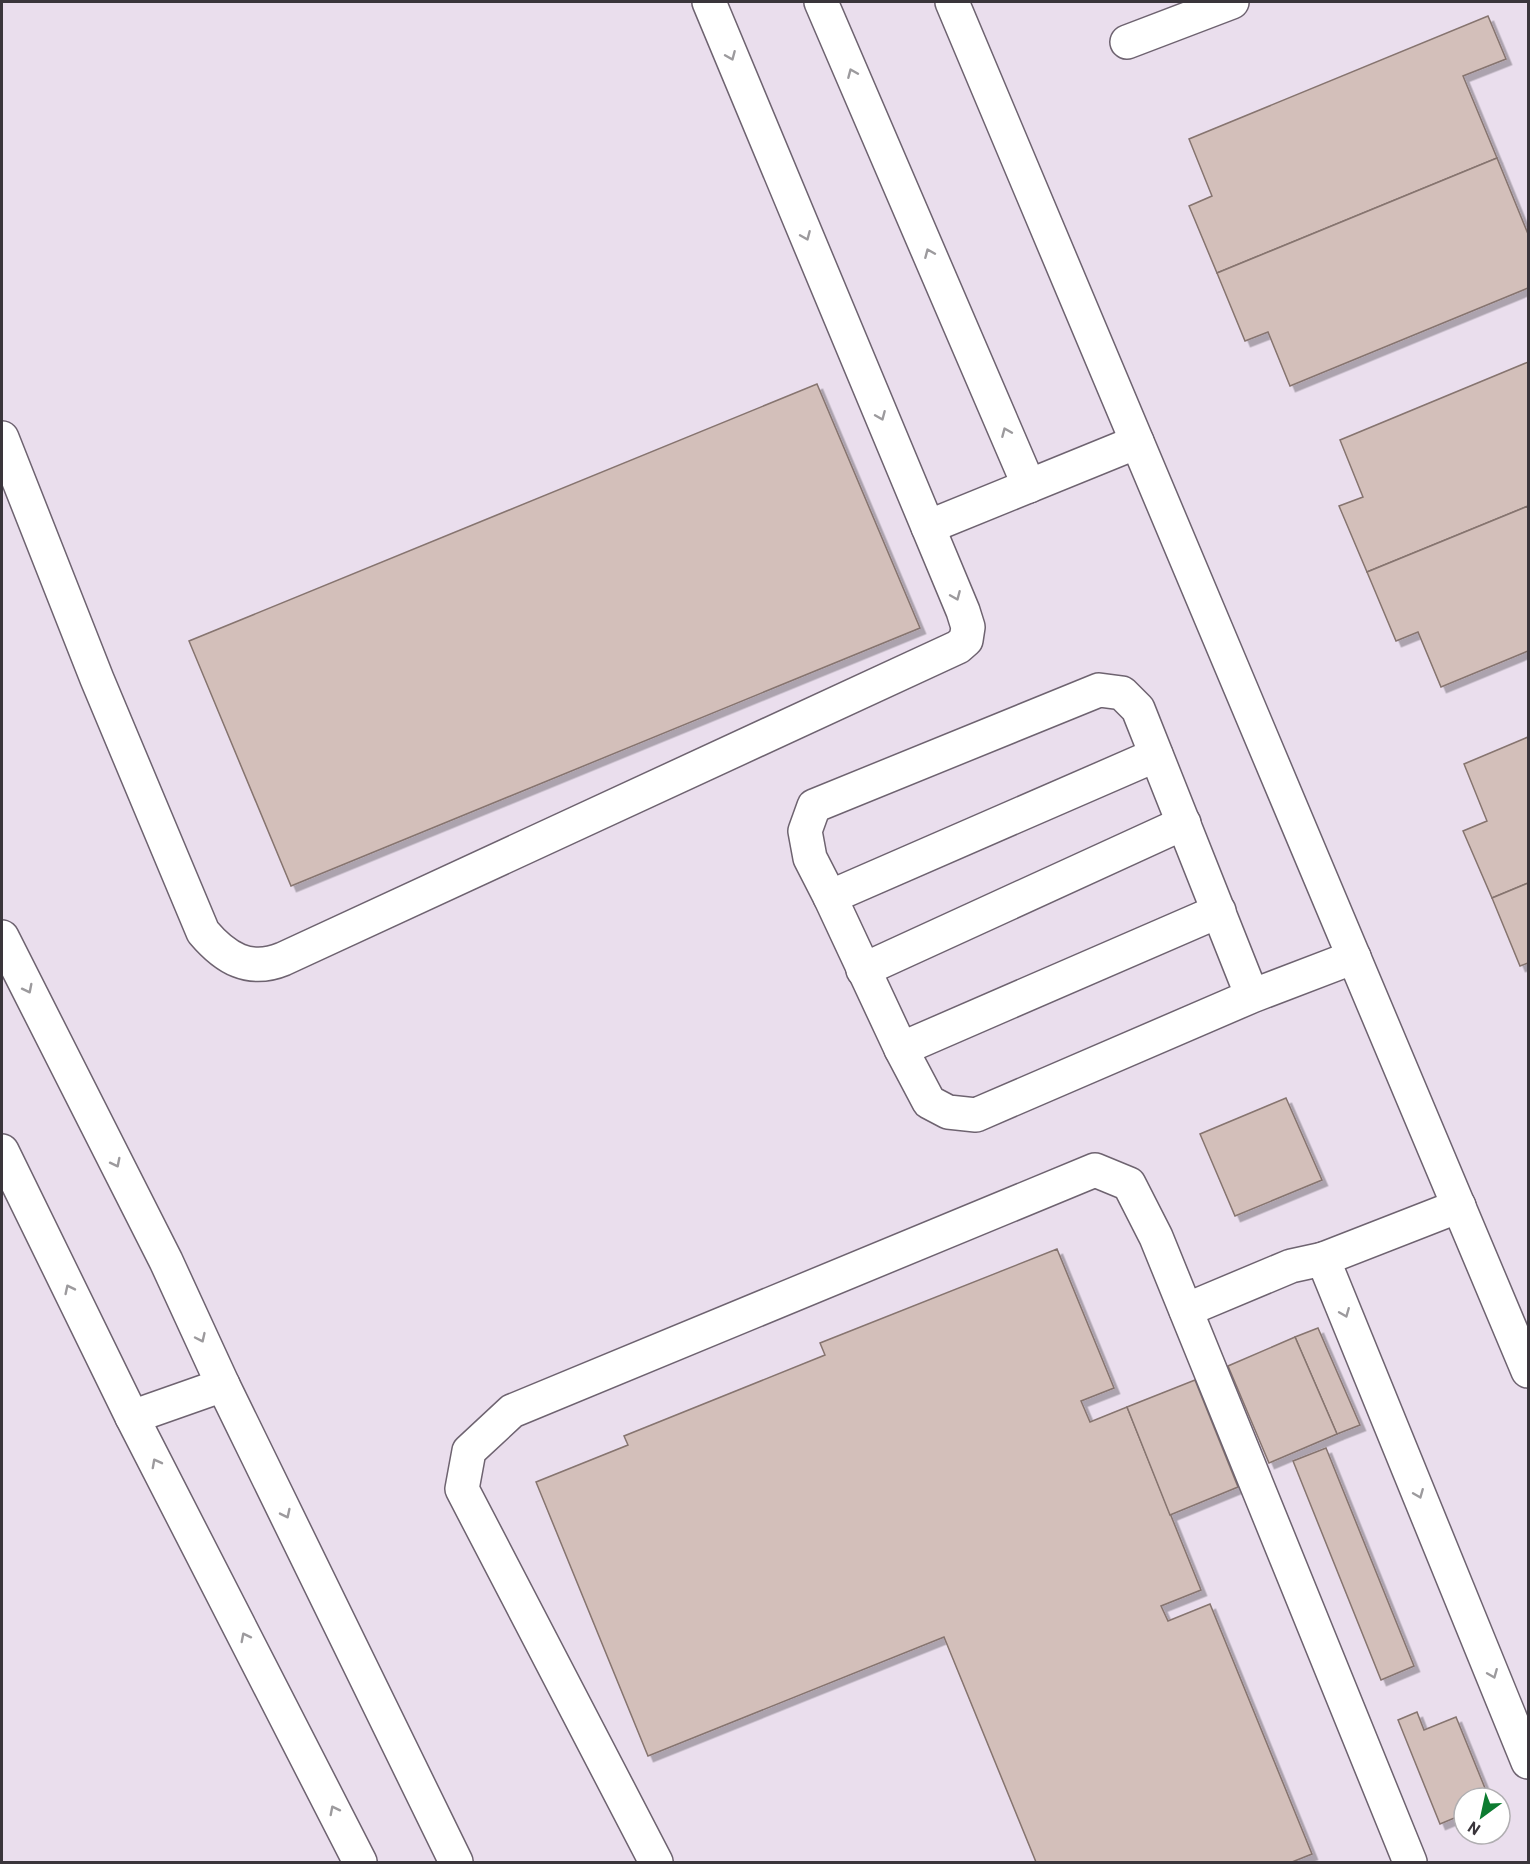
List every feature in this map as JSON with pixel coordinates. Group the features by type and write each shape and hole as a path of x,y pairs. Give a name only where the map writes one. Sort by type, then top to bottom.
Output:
{"main road":[{"path":"2,438 97,679 203,932 215,946 237,961 252,965 268,966 958,647 966,640 968,627 709,2"},
{"path":"821,2 1029,486"},
{"path":"952,2 1528,1371"},
{"path":"1127,42 1232,2"},
{"path":"928,527 1137,442"},
{"path":"1252,996 1138,709 1122,693 1099,690 814,806 805,831 810,858 901,1049 929,1102 948,1112 976,1115 1252,996 1354,957"},
{"path":"830,897 1156,755"},
{"path":"863,970 1184,823"},
{"path":"901,1049 1219,911"},
{"path":"2,937 166,1261 223,1385 456,1863"},
{"path":"2,1151 132,1417 360,1863"},
{"path":"656,1863 462,1489 469,1451 512,1410 1095,1170 1129,1184 1156,1237 1410,1863"},
{"path":"1186,1311 1291,1266 1323,1259 1459,1206"},
{"path":"1323,1259 1528,1762"},
{"path":"132,1417 223,1385"}],"building":[{"path":"1488,16 1506,59 1463,76 1497,158 1217,273 1189,206 1212,196 1189,139"},
{"path":"1497,158 1528,234 1528,288 1290,386 1268,332 1245,341 1217,273"},
{"path":"1528,362 1528,506 1367,572 1339,506 1363,497 1340,440"},
{"path":"817,384 920,628 291,886 189,641"},
{"path":"1528,506 1528,651 1441,687 1418,632 1396,641 1367,572"},
{"path":"1528,737 1528,883 1492,898 1463,831 1487,821 1464,764"},
{"path":"1528,883 1528,963 1520,966 1492,898"},
{"path":"1286,1098 1322,1180 1235,1216 1200,1134"},
{"path":"1057,1249 1114,1388 1081,1401 1090,1422 1127,1407 1201,1590 1161,1606 1168,1621 1210,1604 1312,1854 1292,1862 1036,1862 944,1637 648,1756 536,1482 628,1445 624,1436 825,1355 820,1343"},
{"path":"1318,1328 1360,1425 1337,1434 1295,1337"},
{"path":"1295,1337 1337,1434 1269,1463 1228,1366"},
{"path":"1195,1380 1238,1487 1170,1515 1127,1407"},
{"path":"1326,1448 1414,1666 1381,1680 1293,1461"},
{"path":"1417,1712 1424,1730 1456,1717 1484,1786 1452,1786 1452,1819 1440,1824 1398,1720"}]}
